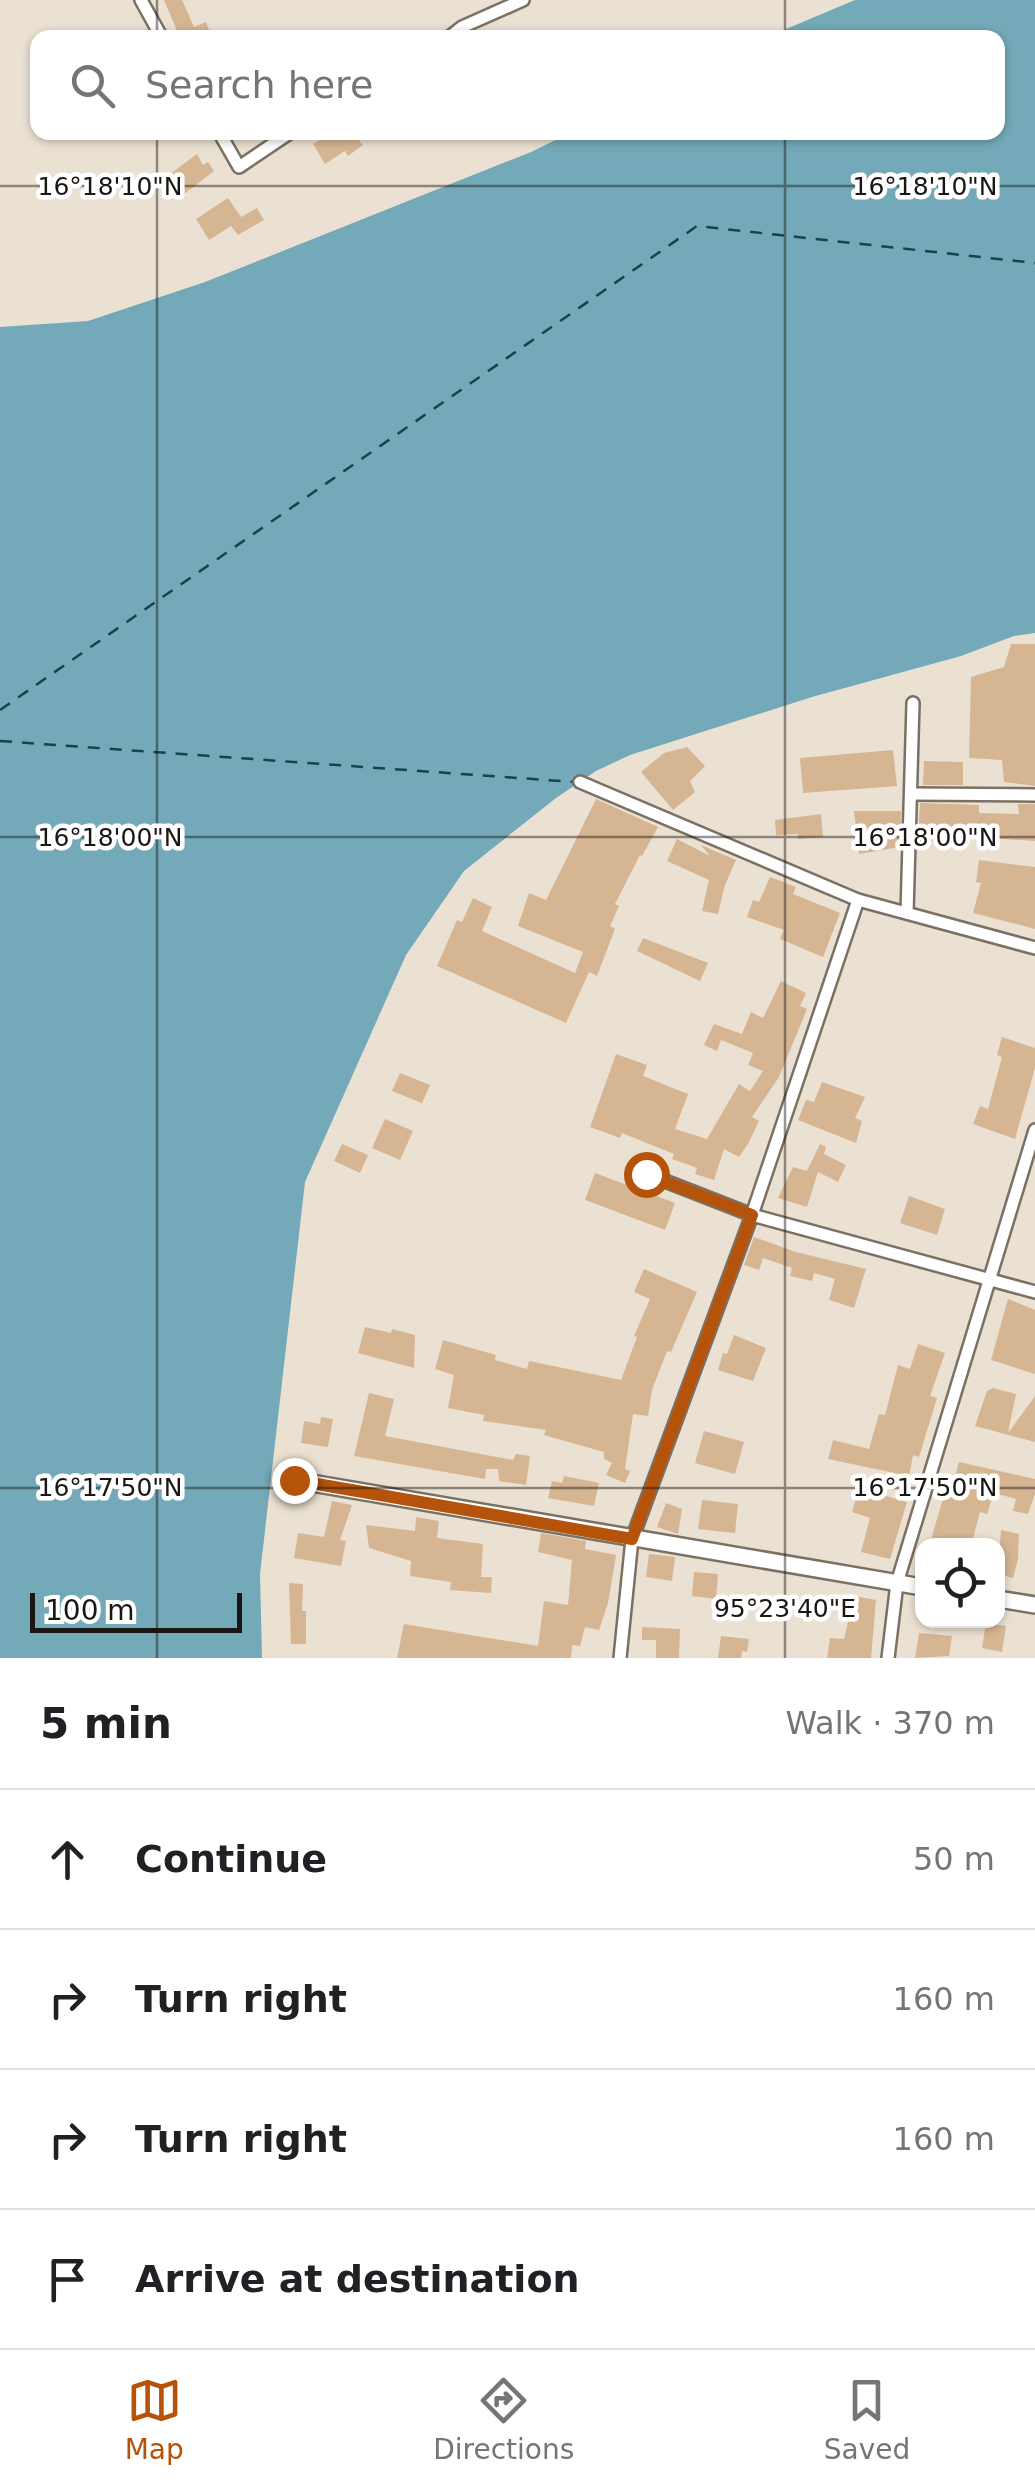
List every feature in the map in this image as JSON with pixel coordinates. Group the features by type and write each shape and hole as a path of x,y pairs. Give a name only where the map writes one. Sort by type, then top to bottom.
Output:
{"street":[{"path":"141,0 158,30"},
{"path":"458,30 523,0"},
{"path":"223,140 239,167 279,140"},
{"path":"907,913 913,703"},
{"path":"580,782 858,900 1035,948"},
{"path":"910,794 1035,795"},
{"path":"620,1658 632,1539 752,1215 858,900"},
{"path":"888,1658 896,1583 1035,1130"},
{"path":"646,1174 752,1215 1035,1292"},
{"path":"294,1480 915,1586"},
{"path":"1005,1600 1035,1605"}],"water":[{"path":"855,0 1035,0 1035,633 1014,636 961,656 812,697 630,755 596,771 556,798 464,871 406,955 305,1182 260,1574 262,1658 0,1658 0,327 88,321 205,282 556,140 1005,140 1005,30 784,30"}],"building":[{"path":"164,0 182,0 194,27 206,22 209,30 177,30"},
{"path":"320,140 360,140 363,145 348,156 345,151 325,164 313,144"},
{"path":"197,154 203,165 208,162 214,171 179,198 166,177"},
{"path":"228,198 241,217 257,208 264,220 238,235 231,226 209,240 196,219"},
{"path":"1011,644 1035,644 1035,786 1004,782 1002,760 969,758 971,677 1004,667"},
{"path":"687,747 705,766 690,781 695,792 673,810 641,772 664,753"},
{"path":"893,750 897,786 803,793 800,758"},
{"path":"924,761 963,762 963,785 923,785"},
{"path":"596,799 658,827 615,904 619,906 610,926 615,929 597,976 589,972 566,1023 437,966 457,920 462,922 473,898 492,907 482,931 575,973 583,952 518,926 529,893 546,900"},
{"path":"920,803 979,805 979,813 1019,814 1018,804 1035,804 1035,841 955,836 955,842 918,841"},
{"path":"854,811 901,811 900,847 859,854"},
{"path":"821,814 823,837 798,839 798,834 776,835 775,820"},
{"path":"677,839 710,856 701,845 736,860 718,914 702,911 709,880 667,861"},
{"path":"979,860 1035,867 1035,929 973,913 981,883 976,882"},
{"path":"770,877 796,887 793,894 840,913 823,957 780,939 784,930 747,917 753,900 759,902"},
{"path":"643,938 708,963 700,981 637,951"},
{"path":"781,981 806,993 800,1006 807,1009 779,1077 752,1117 759,1121 749,1142 739,1157 724,1149 714,1180 695,1174 697,1168 672,1159 674,1154 622,1133 620,1138 590,1127 616,1054 647,1065 643,1076 688,1094 675,1129 707,1139 739,1084 750,1091 763,1071 748,1065 753,1053 721,1040 717,1051 704,1045 714,1024 742,1034 751,1012 763,1018"},
{"path":"1002,1037 1035,1048 1035,1068 1015,1139 973,1124 980,1106 988,1109 1002,1057 997,1055"},
{"path":"400,1073 430,1085 422,1103 392,1091"},
{"path":"822,1082 865,1097 855,1118 862,1121 856,1143 798,1120 806,1100 814,1102"},
{"path":"385,1119 413,1131 400,1160 372,1148"},
{"path":"342,1144 368,1155 360,1173 334,1161"},
{"path":"820,1144 826,1147 824,1154 846,1165 838,1182 818,1172 807,1207 778,1198 793,1167 807,1171"},
{"path":"595,1173 675,1203 665,1230 585,1200"},
{"path":"909,1196 945,1209 937,1235 900,1223"},
{"path":"754,1237 866,1269 854,1308 829,1300 835,1279 814,1273 812,1281 790,1276 792,1268 763,1258 759,1270 744,1265"},
{"path":"644,1269 697,1292 671,1352 667,1351 652,1390 648,1416 633,1414 625,1469 630,1471 625,1483 606,1475 612,1463 604,1459 604,1452 544,1435 546,1430 483,1421 484,1415 448,1408 454,1375 435,1369 443,1340 496,1355 495,1360 527,1369 529,1361 621,1380 650,1299 634,1292"},
{"path":"1008,1299 1035,1310 1035,1374 991,1360"},
{"path":"365,1327 415,1335 414,1368 358,1353"},
{"path":"734,1335 766,1348 753,1381 718,1370"},
{"path":"918,1344 945,1353 930,1396 937,1398 919,1457 913,1455 909,1476 828,1459 833,1440 869,1449 879,1414 885,1415 898,1365 910,1369"},
{"path":"993,1388 1016,1394 1008,1433 1035,1396 1035,1442 975,1426 987,1391"},
{"path":"369,1393 394,1399 385,1436 513,1460 516,1454 530,1456 526,1485 499,1481 498,1469 486,1469 485,1479 354,1456"},
{"path":"321,1417 333,1419 328,1447 301,1443 304,1421 320,1424"},
{"path":"704,1431 744,1442 735,1474 695,1463"},
{"path":"959,1462 1035,1479 1035,1494 1028,1514 1013,1511 1016,1499 994,1493 987,1514 980,1512 973,1538 931,1538 948,1482 953,1483"},
{"path":"564,1476 599,1483 594,1506 548,1498 552,1481 562,1483"},
{"path":"859,1488 907,1502 890,1559 861,1552 870,1518 852,1512"},
{"path":"702,1500 738,1504 735,1533 698,1529"},
{"path":"332,1501 352,1505 340,1540 346,1541 341,1566 294,1558 298,1533 324,1537"},
{"path":"666,1503 682,1509 678,1534 657,1527"},
{"path":"416,1517 439,1521 437,1538 483,1544 481,1577 492,1577 491,1593 450,1590 451,1582 410,1576 411,1561 369,1548 366,1525 415,1531"},
{"path":"1001,1530 1019,1534 1013,1578 1005,1576 1005,1538 1000,1538"},
{"path":"541,1533 586,1541 585,1549 616,1555 599,1630 585,1627 580,1646 572,1645 571,1658 397,1658 404,1624 538,1646 544,1601 568,1605 572,1560 538,1552"},
{"path":"649,1554 675,1557 672,1581 646,1577"},
{"path":"694,1572 718,1574 716,1599 692,1596"},
{"path":"289,1583 303,1584 306,1644 291,1644"},
{"path":"854,1596 876,1600 871,1658 827,1658 830,1638 844,1639"},
{"path":"1006,1626 1002,1652 982,1648 985,1628"},
{"path":"642,1627 680,1629 679,1658 656,1658 656,1640 642,1640"},
{"path":"919,1633 952,1636 949,1656 915,1658"},
{"path":"721,1636 749,1639 747,1652 742,1651 741,1658 718,1658"}],"ferry route":[{"path":"0,710 697,226 1035,263"},
{"path":"0,741 574,782"}],"route":[{"path":"294,1480 632,1539 752,1215 646,1174"}]}
